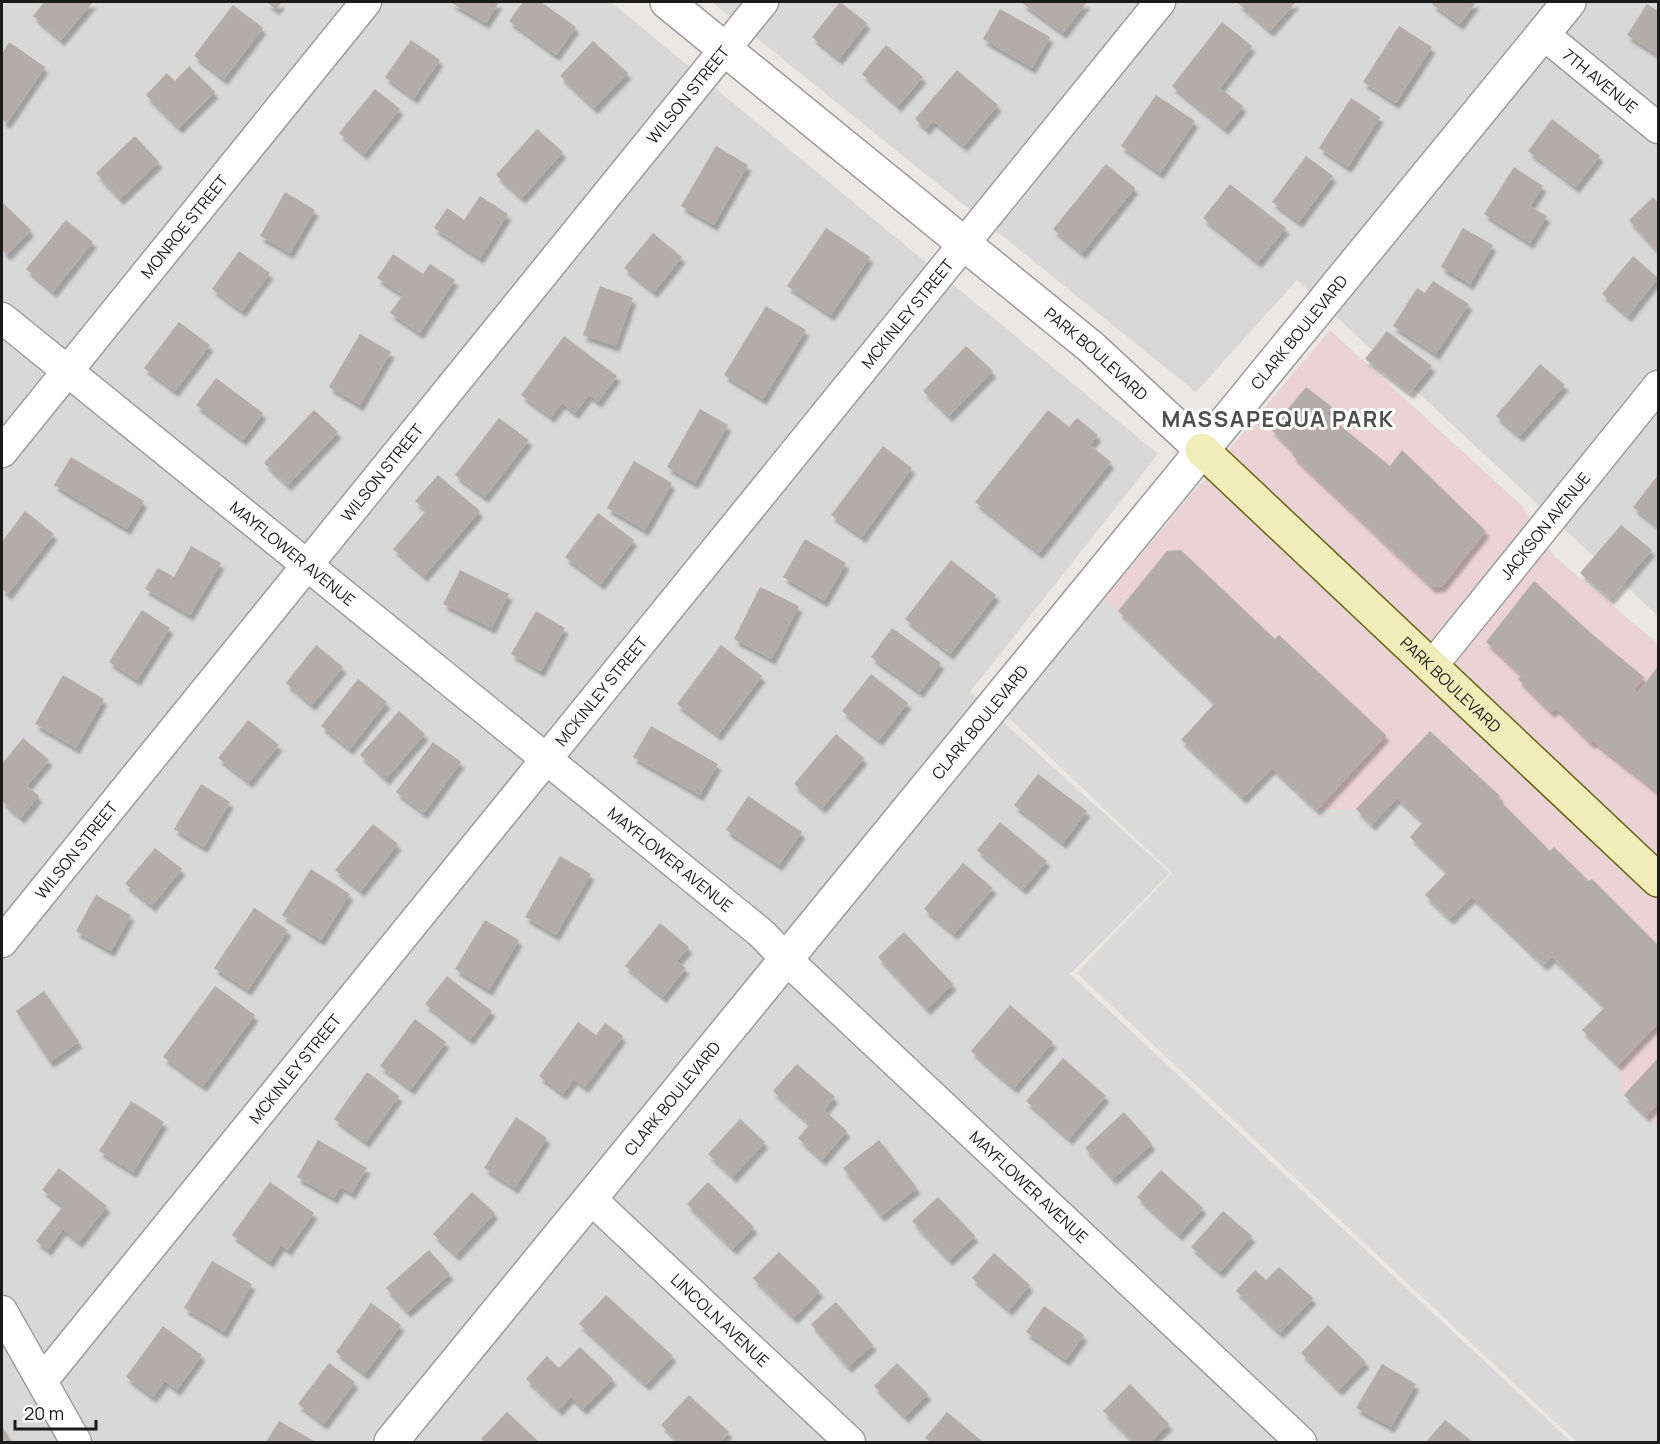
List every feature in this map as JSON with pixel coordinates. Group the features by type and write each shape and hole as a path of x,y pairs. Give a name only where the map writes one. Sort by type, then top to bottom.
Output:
{"main road":[{"name":"PARK BOULEVARD","path":"1202,450 1658,879"}],"street":[{"name":"MONROE STREET","path":"2,452 366,2"},
{"name":"PARK BOULEVARD","path":"667,2 1091,347 1202,450"},
{"name":"WILSON STREET","path":"2,942 763,2"},
{"name":"MCKINLEY STREET","path":"42,1382 1160,2"},
{"name":"CLARK BOULEVARD","path":"396,1441 786,959 1569,2"},
{"name":"7TH AVENUE","path":"1543,34 1659,128"},
{"name":"MAYFLOWER AVENUE","path":"2,318 762,933 786,959 1300,1443"},
{"name":"JACKSON AVENUE","path":"1432,666 1659,386"},
{"name":"LINCOLN AVENUE","path":"591,1199 850,1443"},
{"path":"2,1311 76,1443"}],"shaded area":[{"path":"2,2 611,2 1158,454 970,692 1170,873 1070,974 1571,1442 2,1442"},
{"path":"712,2 1658,2 1658,616 1297,280 1196,392"},
{"path":"1330,330 1522,506 1554,556 1658,644 1658,1442 1577,1442 1077,973 1172,873 1006,715"},
{"path":"1104,599 1215,703 1243,798 1272,768 1317,810 1356,809 1372,824 1397,798 1423,822 1410,837 1447,872 1425,895 1472,897 1544,965 1552,957 1605,1007 1582,1031 1618,1065 1624,1095 1658,1128 1658,1442 1577,1442 1077,973 1172,873 1006,715"}],"building":[{"path":"44,2 93,2 61,40 33,16"},
{"path":"266,2 282,2 276,9"},
{"path":"450,2 499,2 486,23"},
{"path":"523,2 541,2 576,27 556,55 509,21"},
{"path":"840,2 867,23 839,59 812,37"},
{"path":"1021,2 1087,2 1063,33"},
{"path":"1239,2 1296,2 1270,31"},
{"path":"1434,2 1476,2 1460,24 1432,4"},
{"path":"1647,4 1658,11 1658,55 1627,35"},
{"path":"233,5 263,28 224,79 194,56"},
{"path":"1000,9 1050,37 1032,68 983,39"},
{"path":"1222,22 1252,46 1220,88 1243,106 1225,129 1172,86"},
{"path":"1399,26 1432,47 1396,103 1363,82"},
{"path":"411,40 440,60 414,98 385,77"},
{"path":"593,41 628,73 594,108 560,76"},
{"path":"9,42 45,67 7,123 2,120 2,54"},
{"path":"886,45 923,77 898,106 862,74"},
{"path":"189,66 215,92 179,128 146,95 167,73 175,81"},
{"path":"957,70 998,105 964,146 933,121 926,129 915,119"},
{"path":"375,89 400,109 364,154 339,133"},
{"path":"1156,95 1195,121 1160,173 1121,146"},
{"path":"1351,98 1380,117 1348,167 1319,148"},
{"path":"1552,119 1600,156 1576,187 1528,151"},
{"path":"537,129 563,152 522,198 496,175"},
{"path":"135,136 159,162 120,199 96,173"},
{"path":"716,146 748,165 714,225 681,206"},
{"path":"1306,156 1333,176 1299,222 1272,202"},
{"path":"1106,164 1135,188 1082,253 1053,229"},
{"path":"1514,167 1543,186 1530,206 1547,216 1530,243 1484,214"},
{"path":"1230,184 1286,228 1258,262 1203,218"},
{"path":"285,192 315,210 290,253 260,236"},
{"path":"480,196 508,214 480,258 434,228 447,208 464,220"},
{"path":"1653,197 1658,203 1658,252 1629,220"},
{"path":"2,202 31,230 7,255 2,249"},
{"path":"66,220 93,242 53,292 26,269"},
{"path":"826,228 870,257 831,315 787,286"},
{"path":"1463,228 1493,245 1470,284 1441,267"},
{"path":"653,233 682,257 654,292 624,268"},
{"path":"239,251 270,273 242,311 212,289"},
{"path":"393,254 423,274 430,264 455,280 420,333 390,313 403,295 377,278"},
{"path":"1633,256 1658,278 1628,316 1602,294"},
{"path":"1433,281 1469,304 1436,354 1393,326 1417,288 1425,293"},
{"path":"600,286 633,298 616,346 583,335"},
{"path":"766,306 806,330 763,399 724,375"},
{"path":"179,322 210,345 175,391 144,368"},
{"path":"1387,331 1432,366 1410,393 1365,359"},
{"path":"360,334 391,352 360,405 329,387"},
{"path":"564,336 617,376 598,402 589,395 575,413 562,403 551,417 521,395"},
{"path":"966,346 993,371 949,416 923,391"},
{"path":"1540,364 1565,385 1520,436 1496,416"},
{"path":"216,378 263,413 243,440 196,405"},
{"path":"1306,387 1332,407 1326,414 1390,466 1402,450 1486,531 1442,586 1432,587 1292,455 1294,452 1271,429"},
{"path":"700,409 728,425 695,483 667,467"},
{"path":"314,410 338,432 288,485 264,463"},
{"path":"1048,410 1069,427 1077,418 1098,435 1090,445 1111,462 1039,553 975,502"},
{"path":"499,418 529,440 485,497 455,475"},
{"path":"883,446 912,468 862,537 831,515"},
{"path":"71,457 144,501 127,529 54,485"},
{"path":"634,461 672,483 645,530 607,508"},
{"path":"438,475 480,511 424,576 393,549 426,511 415,501"},
{"path":"1658,475 1658,527 1633,507"},
{"path":"25,511 54,534 8,594 2,589 2,542"},
{"path":"598,513 634,540 601,584 565,557"},
{"path":"1621,525 1652,550 1610,599 1580,573"},
{"path":"805,539 846,563 824,601 783,577"},
{"path":"191,546 221,563 190,615 145,589 158,568 174,577"},
{"path":"1181,550 1275,639 1279,635 1386,735 1317,810 1272,768 1243,798 1181,740 1215,703 1118,611 1167,551"},
{"path":"951,560 996,595 950,654 905,619"},
{"path":"460,570 509,594 492,628 443,604"},
{"path":"1534,581 1644,677 1634,690 1638,693 1658,666 1658,792 1593,741 1591,743 1556,708 1551,712 1518,679 1522,675 1486,642"},
{"path":"760,587 799,606 772,659 734,639"},
{"path":"142,610 170,628 137,680 109,662"},
{"path":"536,611 565,628 541,671 511,654"},
{"path":"892,628 941,663 920,692 871,657"},
{"path":"316,645 343,667 312,705 286,683"},
{"path":"721,645 762,676 718,735 677,704"},
{"path":"871,674 908,703 879,740 842,711"},
{"path":"63,675 104,699 76,748 35,724"},
{"path":"358,679 387,702 350,749 321,726"},
{"path":"399,711 425,734 386,779 360,755"},
{"path":"248,720 279,745 249,782 218,758"},
{"path":"651,726 718,764 700,795 633,757"},
{"path":"1430,731 1500,796 1498,799 1550,851 1554,847 1589,881 1592,879 1658,945 1658,1023 1618,1065 1582,1030 1605,1007 1552,957 1544,965 1472,897 1450,919 1425,895 1447,872 1410,837 1423,822 1397,798 1372,825 1356,809"},
{"path":"836,734 864,758 822,808 794,784"},
{"path":"23,738 49,760 27,786 39,796 21,818 2,801 2,764"},
{"path":"433,742 461,762 424,813 396,792"},
{"path":"1038,774 1087,811 1063,843 1014,805"},
{"path":"201,784 230,802 204,847 174,829"},
{"path":"748,796 802,832 779,865 726,830"},
{"path":"1000,822 1047,861 1023,889 977,850"},
{"path":"373,824 398,844 361,891 335,870"},
{"path":"155,848 182,869 152,906 125,884"},
{"path":"560,856 591,874 556,935 525,917"},
{"path":"963,863 993,888 954,934 924,909"},
{"path":"311,869 350,894 321,940 282,915"},
{"path":"96,895 131,915 111,951 76,931"},
{"path":"254,908 288,930 248,990 214,968"},
{"path":"485,920 519,940 489,990 455,969"},
{"path":"660,923 689,947 677,961 686,968 663,997 625,966"},
{"path":"904,932 953,984 927,1009 878,957"},
{"path":"447,976 492,1011 470,1039 425,1004"},
{"path":"215,986 255,1015 203,1086 163,1057"},
{"path":"44,991 79,1042 50,1062 16,1011"},
{"path":"1010,1005 1053,1042 1014,1088 971,1051"},
{"path":"415,1019 446,1042 411,1089 380,1066"},
{"path":"578,1022 596,1035 605,1023 623,1036 585,1087 574,1079 563,1094 539,1076"},
{"path":"1063,1058 1106,1096 1069,1139 1026,1101"},
{"path":"1658,1058 1658,1103 1646,1116 1624,1095"},
{"path":"797,1064 835,1097 824,1110 847,1131 822,1160 798,1138 810,1124 773,1091"},
{"path":"367,1072 399,1096 366,1142 334,1119"},
{"path":"131,1101 164,1122 133,1172 99,1151"},
{"path":"1124,1112 1152,1144 1113,1179 1085,1148"},
{"path":"516,1117 547,1138 515,1188 484,1168"},
{"path":"740,1119 765,1142 733,1177 708,1154"},
{"path":"318,1140 367,1168 352,1193 341,1187 334,1198 297,1177"},
{"path":"879,1140 917,1188 881,1216 843,1168"},
{"path":"59,1168 107,1206 79,1242 63,1229 48,1250 36,1241 63,1206 42,1190"},
{"path":"1161,1170 1203,1208 1179,1235 1137,1197"},
{"path":"270,1182 314,1213 288,1250 281,1245 270,1262 232,1235"},
{"path":"708,1182 754,1227 733,1249 687,1204"},
{"path":"472,1192 495,1213 456,1255 433,1234"},
{"path":"938,1197 975,1236 949,1260 912,1221"},
{"path":"1223,1211 1252,1236 1220,1272 1191,1247"},
{"path":"429,1250 450,1274 407,1312 386,1288"},
{"path":"779,1252 820,1291 794,1318 753,1278"},
{"path":"994,1253 1030,1285 1009,1310 972,1278"},
{"path":"212,1261 252,1284 224,1332 184,1308"},
{"path":"1279,1267 1313,1298 1280,1333 1236,1291 1255,1270 1266,1280"},
{"path":"606,1295 673,1356 646,1385 579,1324"},
{"path":"836,1302 873,1345 848,1367 811,1324"},
{"path":"371,1303 401,1325 365,1374 336,1352"},
{"path":"1044,1306 1084,1335 1066,1360 1026,1332"},
{"path":"1328,1325 1366,1362 1339,1390 1301,1353"},
{"path":"163,1326 202,1355 177,1390 165,1381 153,1397 126,1377"},
{"path":"580,1347 613,1379 583,1409 571,1397 559,1410 526,1379 547,1356 559,1368"},
{"path":"329,1363 355,1382 324,1424 298,1404"},
{"path":"897,1363 928,1394 905,1417 874,1386"},
{"path":"1382,1364 1416,1384 1391,1427 1356,1408"},
{"path":"1130,1384 1169,1424 1151,1442 1134,1442 1103,1411"},
{"path":"689,1395 729,1432 720,1442 679,1442 661,1425"},
{"path":"507,1412 539,1442 485,1442 481,1439"},
{"path":"947,1412 983,1442 931,1442 925,1438"},
{"path":"1445,1420 1473,1442 1426,1442"},
{"path":"279,1421 316,1442 266,1442"},
{"path":"2,1426 9,1438 2,1442"}],"district":[{"name":"MASSAPEQUA PARK","path":"1278,419"}]}
